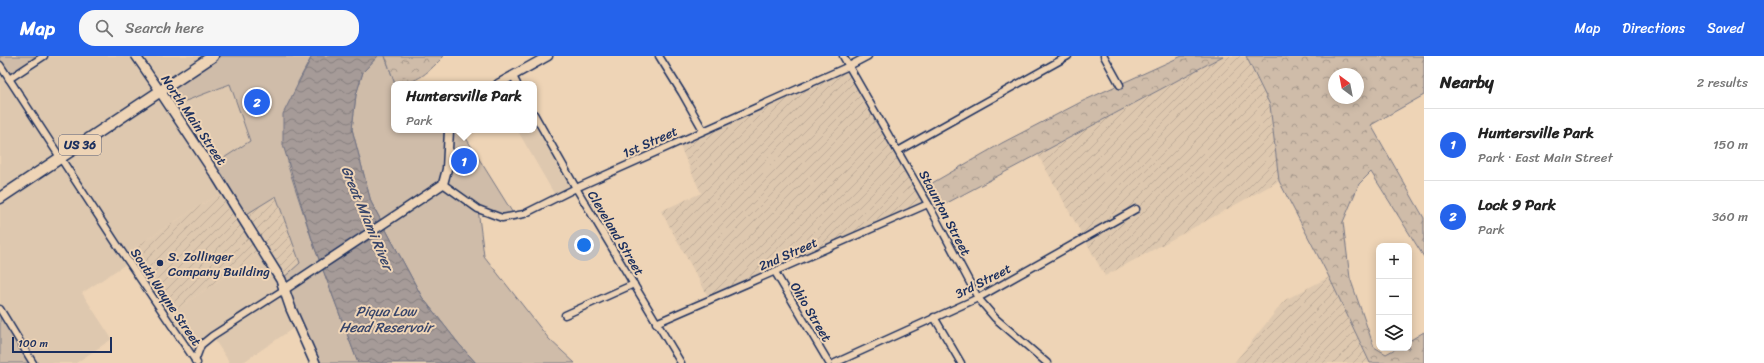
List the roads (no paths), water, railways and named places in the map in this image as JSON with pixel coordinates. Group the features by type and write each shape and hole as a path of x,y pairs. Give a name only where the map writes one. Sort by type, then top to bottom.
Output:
{"main road":[{"name":"US 36","path":"0,198 214,56"},
{"name":"North Main Street","path":"160,91 217,177 281,280 291,309 315,363"}],"street":[{"path":"9,79 44,56"},
{"name":"North Main Street","path":"136,56 160,91"},
{"path":"504,81 548,56"},
{"path":"659,56 703,130"},
{"name":"Staunton Street","path":"843,56 928,204 978,298 995,318 1047,363"},
{"name":"1st Street","path":"443,184 478,209 502,218 524,214 576,188 849,66 868,56"},
{"path":"898,151 1068,56"},
{"path":"1104,56 1120,85"},
{"name":"South Wayne Street","path":"0,65 116,243 196,362"},
{"path":"513,76 516,81"},
{"name":"Cleveland Street","path":"537,119 576,188 681,363"},
{"path":"196,362 201,346 212,336 298,281 443,184 447,169 449,133"},
{"name":"2nd Street","path":"656,323 928,204"},
{"name":"3rd Street","path":"834,363 934,316 978,298 1136,209"},
{"name":"Ohio Street","path":"775,272 829,363"},
{"path":"565,315 634,284"},
{"path":"0,309 33,363"},
{"path":"934,316 961,363"}],"water":[{"name":"Piqua Low Head Reservoir","path":"312,56 378,56 363,72 356,95 352,129 371,202 422,297 476,363 358,363 314,246 283,145 283,114"}],"place":[{"name":"Lock 9 Park","path":"257,102"},
{"name":"Huntersville Park","path":"464,161"},
{"name":"S. Zollinger Company Building","path":"160,263"}],"water label":[{"name":"Great Miami River","path":"367,218"}]}
